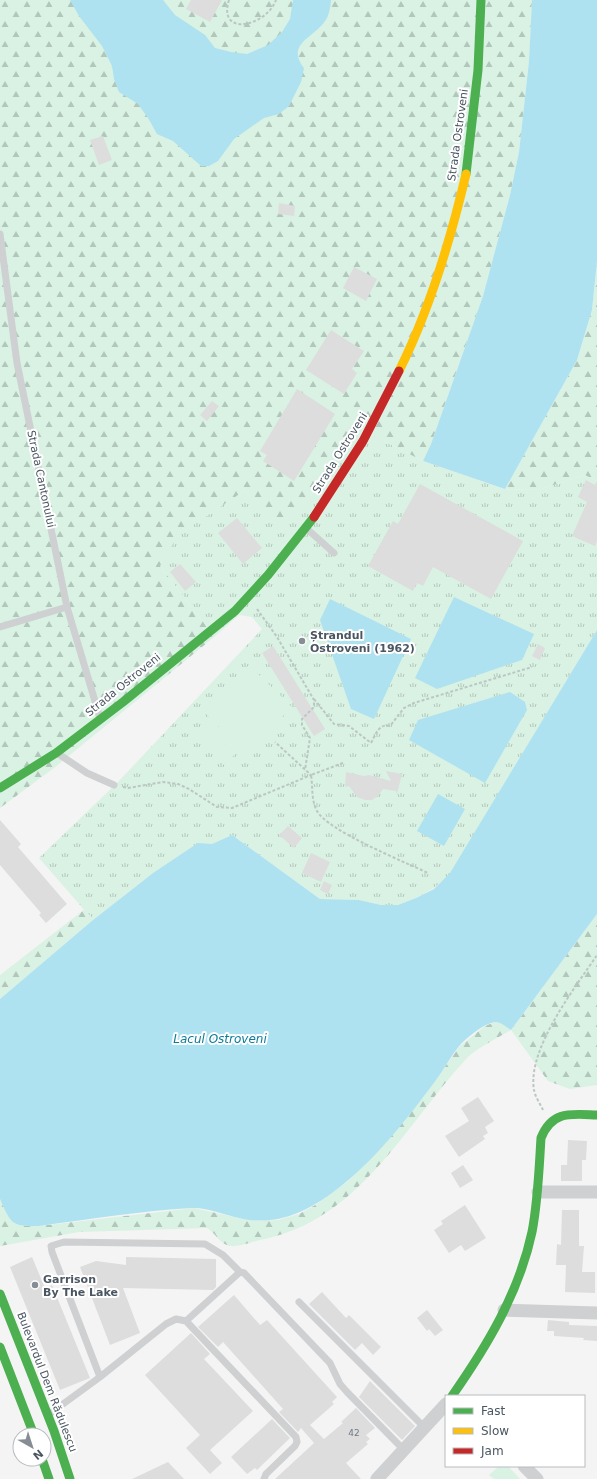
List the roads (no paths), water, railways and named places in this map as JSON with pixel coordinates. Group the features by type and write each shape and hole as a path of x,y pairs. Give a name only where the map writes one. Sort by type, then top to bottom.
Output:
{"street":[{"name":"Strada Ostroveni","path":"0,788 56,753 100,720 235,611 306,528 363,441 383,404 428,302 445,255 468,164 478,70 481,0"},
{"path":"453,1395 476,1360 504,1310 526,1258 532,1233 538,1192 540,1138 543,1128 549,1121 562,1115 597,1115"},
{"path":"538,1192 597,1192"},
{"name":"Bulevardul Dem Rădulescu","path":"0,1294 48,1415 70,1479"},
{"path":"504,1310 597,1313"},
{"path":"0,1347 31,1427"},
{"path":"377,1479 426,1428 445,1405"},
{"path":"45,1467 49,1479"},
{"path":"525,1467 537,1479"}],"lane":[{"name":"Strada Cantonului","path":"0,236 17,363 67,607 100,720"},
{"path":"306,528 334,553"},
{"path":"0,627 67,607"},
{"path":"56,753 87,773 114,785"},
{"path":"100,1377 51,1246 64,1242 205,1244 223,1255 240,1272 244,1273 330,1363 340,1384 404,1450"},
{"path":"186,1321 240,1272"},
{"path":"299,1302 426,1428"},
{"path":"48,1415 100,1377 166,1324 176,1319 186,1321 296,1438 296,1446 266,1474 264,1479"}],"water":[{"path":"70,0 163,0 175,15 205,35 215,48 247,54 268,45 282,32 290,19 293,0 331,0 330,11 326,20 306,39 299,48 299,60 304,68 301,82 289,106 279,114 264,118 234,139 218,161 209,166 201,166 173,141 157,134 138,104 119,92 114,79 112,66 102,46 79,16"},
{"path":"532,0 597,0 597,261 592,310 577,360 505,489 423,461 431,444 483,296 510,195 519,152 529,61"},
{"path":"454,597 534,634 522,660 437,689 415,678"},
{"path":"330,599 411,639 374,719 351,709 320,620"},
{"name":"Lacul Ostroveni","path":"597,630 597,914 511,1030 495,1022 481,1028 467,1038 460,1045 436,1080 405,1120 370,1160 346,1182 322,1200 296,1214 269,1220 254,1220 192,1208 135,1213 39,1226 23,1226 13,1222 0,1199 0,999 93,920 153,873 198,843 212,844 232,835 320,899 359,900 381,905 398,905 434,889 450,873"},
{"path":"510,692 525,702 527,710 485,783 409,740 418,720"},
{"path":"438,794 465,809 444,846 417,831"}],"place":[{"name":"Ștrandul Ostroveni (1962)","path":"302,641"},
{"name":"Garrison By The Lake","path":"35,1285"}]}
